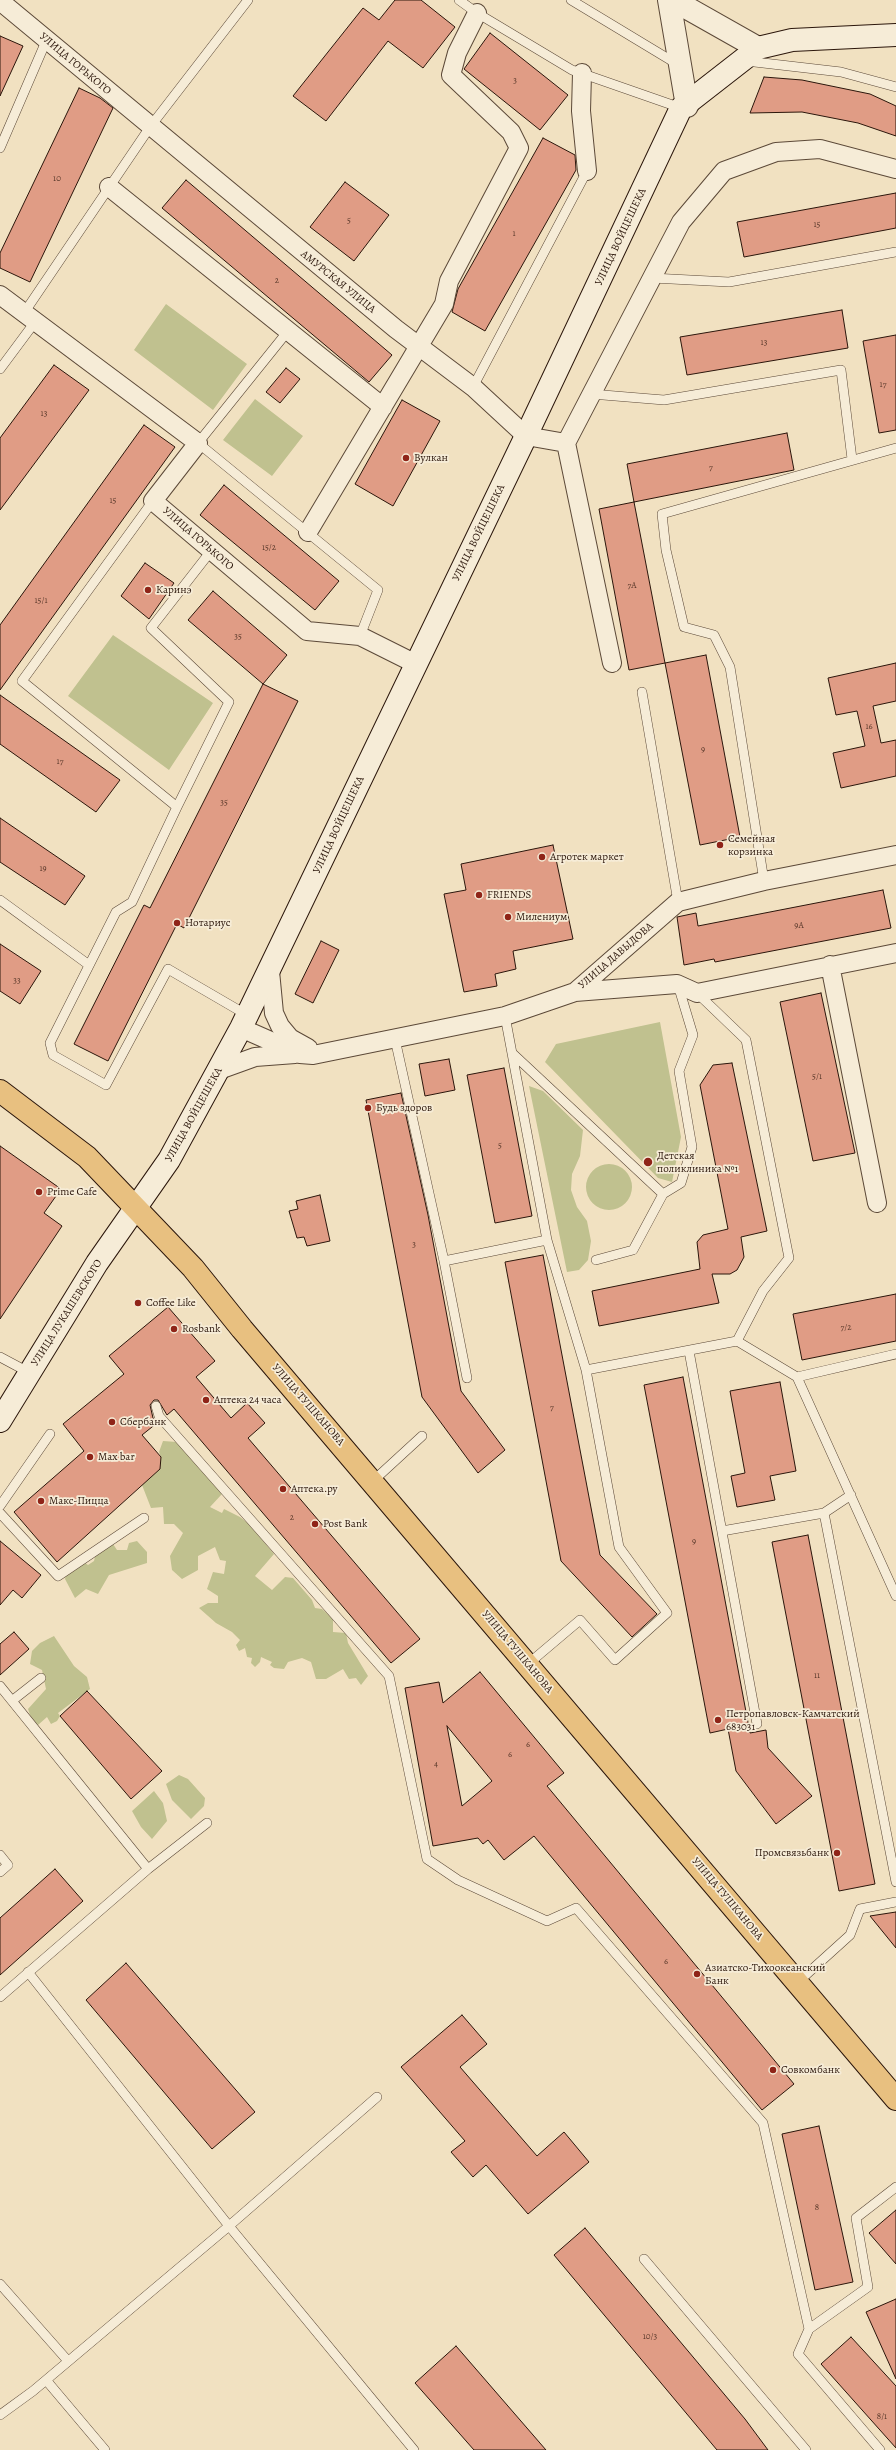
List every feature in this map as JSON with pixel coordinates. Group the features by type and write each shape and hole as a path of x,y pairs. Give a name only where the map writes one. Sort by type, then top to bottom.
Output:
{"main road":[{"path":"669,0 680,66 684,107"},
{"path":"673,0 750,54"},
{"path":"684,107 750,54 792,40 896,35"},
{"name":"УЛИЦА ВОЙЦЕШЕКА","path":"137,1206 184,1136 270,971 684,107"},
{"name":"УЛИЦА ТУШКАНОВА","path":"0,1091 72,1143 137,1206 193,1268 896,2099"},
{"name":"УЛИЦА ЛУКАШЕВСКОГО","path":"0,1421 93,1270 137,1206"}],"street":[{"name":"УЛИЦА ГОРЬКОГО","path":"0,1 150,127"},
{"path":"308,532 444,304 450,281 519,148 511,132 451,75 457,53 476,13"},
{"path":"582,73 581,111 588,171"},
{"name":"АМУРСКАЯ УЛИЦА","path":"150,127 419,346 473,387 526,436"},
{"path":"612,663 566,443 681,222 724,171 776,152 820,149 896,169"},
{"path":"110,187 382,407"},
{"path":"0,295 198,443"},
{"path":"526,436 566,443"},
{"name":"УЛИЦА ГОРЬКОГО","path":"198,443 153,501 307,631 360,636 416,664"},
{"name":"УЛИЦА ДАВЫДОВА","path":"244,1022 300,1054 327,1054 505,1016 575,992 678,902 764,881 896,855"},
{"path":"575,992 677,984 697,993 830,965 896,953"},
{"path":"830,965 877,1203"},
{"path":"270,971 274,1013 280,1026 290,1038 315,1052 327,1054"},
{"path":"219,1070 255,1057 300,1054"}],"lane":[{"path":"0,368 110,187 150,127 248,0"},
{"path":"459,0 476,13 572,70 684,107"},
{"path":"571,0 680,66"},
{"path":"0,148 47,40"},
{"path":"750,54 840,72 896,87"},
{"path":"473,387 588,171"},
{"path":"652,278 729,282 896,252"},
{"path":"288,330 198,443 378,590 360,636"},
{"path":"591,394 664,400 841,370 852,459"},
{"path":"764,881 730,667 714,635 684,627 666,550 662,514 852,459 896,448"},
{"path":"153,501 22,681 177,807"},
{"path":"211,551 151,628 229,702 132,902 116,912 50,1043 53,1055 106,1085 168,969 244,1022"},
{"path":"642,692 678,902"},
{"path":"0,900 89,965"},
{"path":"596,1260 633,1250 663,1194 681,1183 692,1147 679,1071 693,1035 677,984"},
{"path":"697,993 746,1040 789,1258 763,1292 737,1341"},
{"path":"505,1016 547,1240 586,1370 619,1547 667,1613 615,1660 580,1620 528,1664"},
{"path":"395,1039 444,1261 467,1378"},
{"path":"512,1053 663,1194"},
{"path":"444,1261 547,1240"},
{"path":"586,1370 737,1341 797,1377 882,1561 896,1596"},
{"path":"688,1351 757,1724"},
{"path":"797,1377 896,1354"},
{"path":"0,1357 30,1373"},
{"path":"156,1406 159,1416 389,1676 427,1859 458,1880 547,1921 576,1908 762,2123 808,2329"},
{"path":"0,1506 50,1434"},
{"path":"373,1481 422,1436"},
{"path":"722,1531 824,1513 851,1495"},
{"path":"824,1513 896,1882"},
{"path":"0,1514 58,1576 144,1518"},
{"path":"882,1561 896,1575"},
{"path":"13,1700 41,1678"},
{"path":"0,1686 13,1700 148,1869"},
{"path":"0,1997 148,1869 207,1823"},
{"path":"0,1855 8,1865 0,1872"},
{"path":"798,1982 850,1935 860,1909 896,1902"},
{"path":"28,1972 229,2226 414,2450"},
{"path":"0,2415 46,2380 229,2226 377,2097"},
{"path":"880,2450 798,2354 808,2329 868,2287 856,2218 896,2187"},
{"path":"644,2259 806,2450"},
{"path":"0,2284 68,2361"},
{"path":"46,2380 105,2450"}],"green space":[{"path":"166,304 247,364 213,410 134,350"},
{"path":"255,399 303,436 272,476 223,440"},
{"path":"113,635 213,703 169,770 68,696"},
{"path":"660,1022 681,1137 672,1182 658,1178 545,1062 556,1044"},
{"path":"529,1086 543,1091 583,1130 580,1156 572,1174 571,1190 577,1207 587,1221 591,1241 588,1260 579,1270 567,1272"},
{"path":"604,1164 614,1164 622,1168 628,1174 632,1182 632,1192 628,1200 622,1206 614,1210 604,1210 596,1206 590,1200 586,1192 586,1182 590,1174 596,1168"},
{"path":"163,1441 177,1442 220,1489 222,1494 210,1507 222,1513 224,1509 240,1517 249,1524 274,1554 255,1576 272,1590 285,1577 293,1578 312,1600 315,1608 322,1609 333,1619 333,1632 346,1633 348,1643 368,1676 361,1685 356,1678 349,1679 343,1669 326,1679 316,1679 311,1662 302,1658 288,1662 284,1669 274,1668 270,1665 272,1662 261,1657 260,1662 255,1667 251,1663 252,1658 247,1657 245,1648 239,1651 236,1645 240,1640 232,1632 216,1623 199,1608 208,1603 218,1603 218,1596 207,1589 213,1572 224,1574 226,1561 220,1560 215,1547 198,1556 198,1570 182,1579 172,1570 170,1556 183,1533 174,1524 164,1524 163,1507 151,1508 142,1485 160,1469 161,1457 159,1452"},
{"path":"137,1541 147,1552 147,1563 109,1575 98,1594 86,1589 75,1598 65,1579 67,1571 80,1559 88,1565 94,1561 95,1557 90,1551 113,1544 117,1550 127,1550 129,1543"},
{"path":"54,1636 74,1666 87,1677 90,1689 58,1713 60,1716 57,1721 51,1724 47,1717 38,1725 31,1718 28,1709 46,1689 42,1670 30,1664 32,1651 40,1643"},
{"path":"179,1775 188,1779 205,1798 204,1806 191,1819 172,1800 166,1784"},
{"path":"154,1791 163,1803 167,1821 152,1839 141,1827 132,1811"}],"building":[{"path":"395,0 421,0 455,27 423,68 388,41 326,121 293,96 363,8 379,20"},
{"path":"490,33 568,95 540,130 464,69"},
{"path":"0,36 23,46 0,96"},
{"path":"764,77 802,80 870,94 896,106 896,136 858,123 802,112 750,113"},
{"path":"79,88 100,98 113,108 30,282 0,268 0,253"},
{"path":"543,138 575,155 576,170 485,331 452,312 458,289"},
{"path":"186,180 392,355 369,382 162,208"},
{"path":"345,182 389,215 354,261 310,227"},
{"path":"896,193 896,228 744,257 737,222"},
{"path":"842,310 848,348 687,375 680,337"},
{"path":"896,335 896,430 879,433 863,341"},
{"path":"54,365 89,390 0,510 0,438"},
{"path":"286,368 300,379 280,403 266,392"},
{"path":"402,400 440,421 393,506 355,484"},
{"path":"144,425 175,447 0,690 0,625"},
{"path":"787,433 794,470 634,502 627,464"},
{"path":"224,485 339,581 315,610 200,515"},
{"path":"634,502 665,663 629,670 599,509"},
{"name":"Каринэ","path":"145,563 174,583 149,619 121,596"},
{"path":"213,591 287,655 263,684 188,620"},
{"path":"706,655 740,837 700,845 665,663"},
{"path":"896,663 896,701 873,706 881,743 896,740 896,776 841,788 833,753 865,746 857,711 836,715 828,678"},
{"path":"263,684 298,701 184,928 177,924 108,1061 74,1044 144,905 150,908"},
{"path":"0,695 120,780 96,812 0,744"},
{"path":"0,818 85,876 65,905 0,862"},
{"name":"Милениум","path":"553,845 573,939 513,951 516,969 495,974 497,986 464,992 444,894 466,890 461,864"},
{"path":"883,890 891,928 715,962 714,959 684,965 677,917 696,913 698,926"},
{"path":"321,941 339,950 313,1003 295,994"},
{"path":"0,944 41,971 20,1004 0,991"},
{"path":"821,993 855,1153 813,1161 780,1002"},
{"path":"449,1059 455,1090 425,1096 419,1064"},
{"path":"732,1063 767,1231 741,1237 744,1257 737,1270 730,1274 712,1274 719,1303 599,1326 592,1291 700,1269 697,1242 703,1235 728,1229 700,1085 713,1065"},
{"path":"504,1068 532,1216 495,1223 467,1075"},
{"path":"401,1093 428,1215 461,1391 505,1450 478,1473 422,1397 366,1100"},
{"path":"0,1146 61,1189 44,1213 62,1226 0,1319"},
{"path":"320,1195 330,1241 307,1246 304,1237 297,1238 289,1211 298,1209 296,1201"},
{"path":"543,1255 600,1555 657,1614 632,1637 561,1561 505,1262"},
{"path":"896,1294 896,1341 802,1360 793,1314"},
{"path":"168,1307 215,1361 196,1377 231,1418 247,1403 265,1423 248,1438 420,1639 391,1663 174,1409 167,1415 158,1400 154,1400 150,1405 153,1418 157,1423 142,1435 161,1457 160,1469 57,1562 14,1512 84,1451 63,1424 124,1374 109,1356"},
{"path":"683,1377 750,1733 766,1730 768,1748 812,1796 776,1824 736,1771 728,1729 710,1733 644,1385"},
{"path":"780,1382 796,1471 770,1476 775,1500 737,1507 731,1476 745,1473 730,1391"},
{"path":"808,1535 875,1884 839,1891 772,1542"},
{"path":"0,1541 41,1575 22,1598 13,1590 0,1605"},
{"path":"14,1632 29,1649 0,1675 0,1644"},
{"path":"480,1672 564,1773 547,1786 794,2084 762,2110 534,1836 504,1860 488,1840 483,1844 478,1838 433,1846 405,1688 439,1682 443,1703","holes":["447,1726 492,1781 462,1806"]},
{"path":"87,1691 162,1771 131,1799 60,1716"},
{"path":"55,1869 83,1901 0,1975 0,1918"},
{"path":"896,1912 896,1948 870,1916"},
{"path":"126,1963 255,2112 212,2149 86,2000"},
{"path":"462,2015 487,2044 460,2067 537,2156 564,2132 589,2162 528,2214 486,2165 473,2177 451,2152 465,2141 401,2067"},
{"path":"819,2126 853,2282 815,2290 782,2134"},
{"path":"896,2210 896,2264 869,2233"},
{"path":"585,2228 745,2419 768,2450 717,2450 554,2255"},
{"path":"896,2299 896,2379 866,2312"},
{"path":"851,2337 896,2386 896,2448 821,2364"},
{"path":"456,2346 546,2450 474,2450 415,2383"}],"place":[{"name":"Вулкан","path":"406,458"},
{"name":"Каринэ","path":"148,590"},
{"name":"Семейная корзинка","path":"720,845"},
{"name":"Агротек маркет","path":"542,857"},
{"name":"FRIENDS","path":"479,895"},
{"name":"Милениум","path":"508,917"},
{"name":"Нотариус","path":"177,923"},
{"name":"Будь здоров","path":"368,1108"},
{"name":"Детская поликлиника №1","path":"648,1162"},
{"name":"Prime Cafe","path":"39,1192"},
{"name":"Coffee Like","path":"138,1303"},
{"name":"Rosbank","path":"174,1329"},
{"name":"Аптека 24 часа","path":"206,1400"},
{"name":"Сбербанк","path":"112,1422"},
{"name":"Max bar","path":"90,1457"},
{"name":"Аптека.ру","path":"283,1489"},
{"name":"Макс-Пицца","path":"41,1501"},
{"name":"Post Bank","path":"315,1524"},
{"name":"Петропавловск-Камчатский 683031","path":"718,1720"},
{"name":"Промсвязьбанк","path":"837,1853"},
{"name":"Азиатско-Тихоокеанский Банк","path":"697,1974"},
{"name":"Совкомбанк","path":"773,2070"}]}
